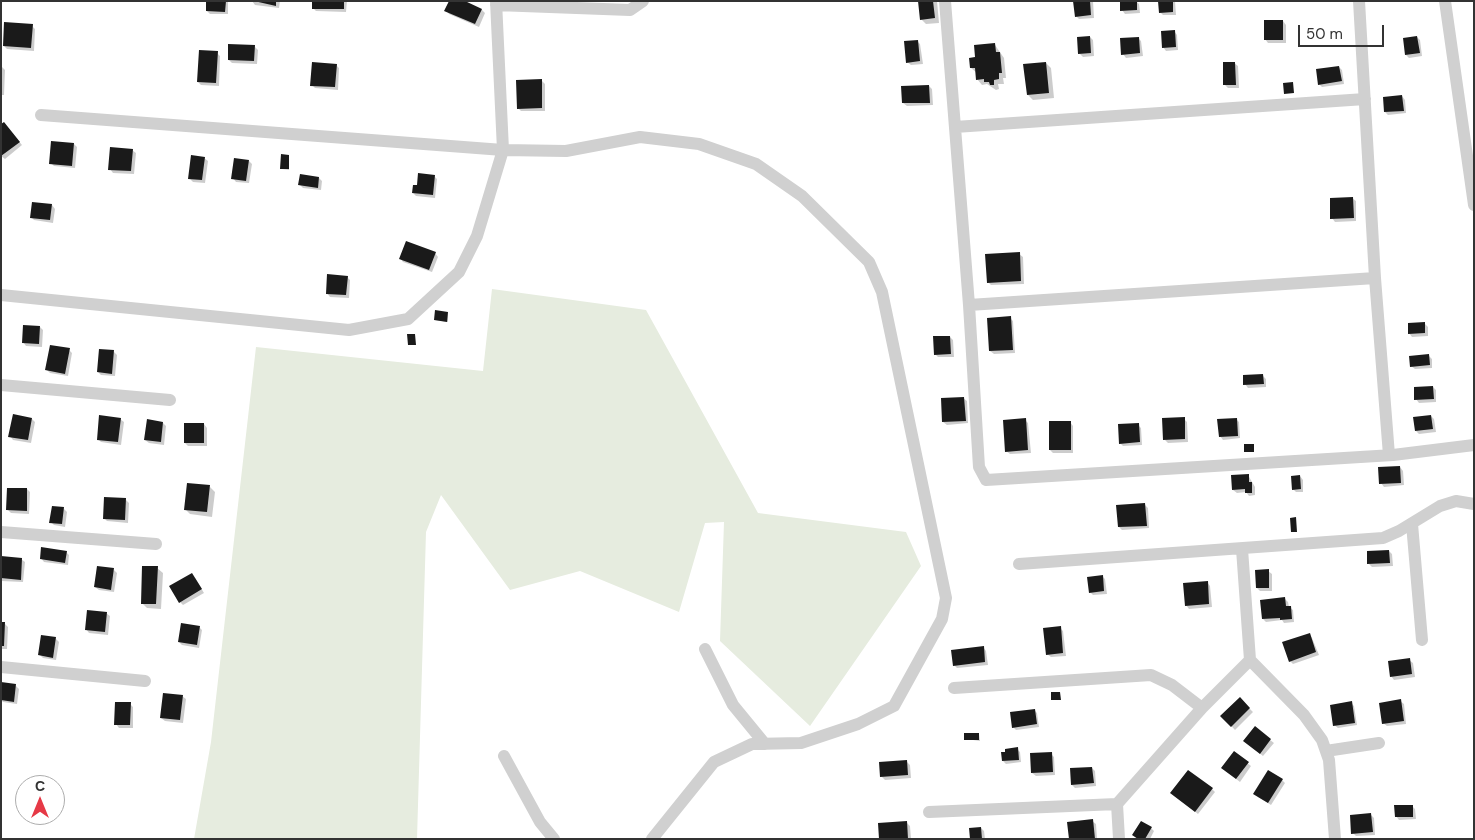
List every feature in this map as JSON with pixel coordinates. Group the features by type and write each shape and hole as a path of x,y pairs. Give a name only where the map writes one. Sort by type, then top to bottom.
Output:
{"street":[{"path":"1,295 349,330 408,319 459,272 477,236 503,150 496,3 630,10 643,1"},
{"path":"945,1 969,305 979,467 986,480 1389,455 1474,445"},
{"path":"1359,1 1375,278 1389,455"},
{"path":"1445,1 1474,205"},
{"path":"955,127 1365,99"},
{"path":"41,115 503,150 566,151 640,137 699,144 756,164 802,196 869,262 882,292 946,598 942,619 894,706 858,724 801,743 752,744 714,762 652,839"},
{"path":"969,305 1375,278"},
{"path":"1,384 170,400"},
{"path":"1019,564 1383,538 1400,531 1440,506 1456,501 1474,504"},
{"path":"1412,524 1422,640"},
{"path":"1,532 156,544"},
{"path":"1242,549 1250,660 1304,715 1322,740 1329,760 1334,839"},
{"path":"705,649 733,705 765,744"},
{"path":"929,812 1116,804 1202,708 1250,660"},
{"path":"1,667 145,681"},
{"path":"954,688 1151,676 1172,686 1202,708"},
{"path":"1326,751 1379,743"},
{"path":"504,756 540,822 554,839"},
{"path":"1116,804 1119,839"}],"shaded area":[{"path":"492,289 646,310 758,513 906,532 921,566 810,726 720,641 724,522 705,523 679,612 580,571 510,590 441,495 426,532 417,839 194,839 211,742 256,347 483,371"}],"building":[{"path":"206,1 226,1 225,12 206,11"},
{"path":"254,1 276,1 276,6"},
{"path":"312,1 344,1 344,9 312,9"},
{"path":"449,1 465,1 482,9 475,24 444,11"},
{"path":"918,1 933,1 935,18 920,20"},
{"path":"1073,1 1090,1 1091,15 1075,17"},
{"path":"1120,1 1137,1 1137,10 1120,11"},
{"path":"1158,1 1173,1 1173,12 1159,13"},
{"path":"1264,20 1283,20 1283,40 1264,40"},
{"path":"4,22 33,24 31,48 3,46"},
{"path":"1175,30 1176,47 1162,48 1161,31"},
{"path":"1090,36 1091,53 1078,54 1077,37"},
{"path":"1417,36 1420,53 1405,55 1403,38"},
{"path":"1139,37 1140,53 1121,55 1120,38"},
{"path":"918,40 920,61 906,63 904,41"},
{"path":"995,43 996,52 1000,52 1002,73 999,73 999,79 994,80 994,85 990,85 989,82 984,82 984,79 976,80 975,68 970,68 969,58 975,57 974,45"},
{"path":"228,44 255,45 254,61 228,60"},
{"path":"199,50 218,51 216,83 197,82"},
{"path":"312,62 337,64 335,87 310,86"},
{"path":"1046,62 1049,93 1027,95 1023,64"},
{"path":"1223,62 1235,62 1236,85 1223,85"},
{"path":"1339,66 1342,81 1318,85 1316,69"},
{"path":"542,79 542,108 517,109 516,80"},
{"path":"1293,82 1294,93 1284,94 1283,83"},
{"path":"929,85 930,103 902,103 901,86"},
{"path":"1402,95 1404,111 1384,112 1383,97"},
{"path":"4,122 20,142 1,156 1,124"},
{"path":"51,141 74,143 72,166 49,164"},
{"path":"110,147 133,149 131,171 108,170"},
{"path":"281,154 289,155 289,169 280,169"},
{"path":"191,155 205,157 202,180 188,179"},
{"path":"234,158 249,160 246,181 231,179"},
{"path":"418,173 435,175 433,195 412,193 413,185 417,185"},
{"path":"300,174 319,177 318,188 298,185"},
{"path":"1353,197 1354,218 1330,219 1330,198"},
{"path":"32,202 52,204 50,220 30,218"},
{"path":"406,241 436,252 429,270 399,259"},
{"path":"1020,252 1021,281 987,283 985,254"},
{"path":"327,274 348,276 346,295 326,294"},
{"path":"435,310 448,312 447,322 434,320"},
{"path":"1011,316 1013,350 989,351 987,318"},
{"path":"1425,322 1425,333 1408,334 1408,323"},
{"path":"23,325 40,326 39,344 22,343"},
{"path":"407,334 415,334 416,345 408,345"},
{"path":"933,336 950,336 951,354 934,355"},
{"path":"50,345 70,348 65,374 45,370"},
{"path":"99,349 114,350 112,374 97,372"},
{"path":"1429,354 1430,365 1410,367 1409,356"},
{"path":"1263,374 1264,384 1243,385 1243,375"},
{"path":"1433,386 1434,399 1414,400 1414,387"},
{"path":"964,397 966,421 942,422 941,398"},
{"path":"13,414 32,418 28,440 8,437"},
{"path":"99,415 121,418 118,442 97,440"},
{"path":"1431,415 1433,429 1415,431 1413,417"},
{"path":"1185,417 1185,439 1163,440 1162,418"},
{"path":"1026,418 1028,450 1005,452 1003,420"},
{"path":"1237,418 1238,436 1219,437 1217,419"},
{"path":"147,419 163,422 161,442 144,440"},
{"path":"1049,421 1071,421 1071,450 1049,450"},
{"path":"184,423 204,423 204,443 184,443"},
{"path":"1139,423 1140,442 1119,444 1118,424"},
{"path":"1244,444 1254,444 1254,452 1244,452"},
{"path":"1400,466 1401,483 1379,484 1378,467"},
{"path":"1249,474 1249,482 1252,482 1252,493 1245,493 1245,489 1232,490 1231,475"},
{"path":"1300,475 1301,489 1292,490 1291,476"},
{"path":"187,483 210,485 207,512 184,510"},
{"path":"7,488 27,488 27,511 6,510"},
{"path":"104,497 126,498 125,520 103,519"},
{"path":"1145,503 1147,526 1118,527 1116,505"},
{"path":"52,506 64,507 62,524 49,523"},
{"path":"1296,517 1297,532 1291,532 1290,518"},
{"path":"41,547 67,551 65,563 40,559"},
{"path":"1389,550 1390,563 1367,564 1367,551"},
{"path":"1,556 22,558 21,580 1,578"},
{"path":"97,566 114,568 111,590 94,587"},
{"path":"142,566 158,566 156,604 141,604"},
{"path":"1269,569 1269,588 1256,588 1255,570"},
{"path":"192,573 202,589 179,603 169,586"},
{"path":"1103,575 1104,591 1089,593 1087,577"},
{"path":"1208,581 1209,604 1185,606 1183,583"},
{"path":"1285,597 1286,606 1291,606 1292,619 1262,619 1260,600"},
{"path":"87,610 107,612 105,632 85,630"},
{"path":"1,622 5,622 4,646 1,646"},
{"path":"181,623 200,626 197,645 178,642"},
{"path":"1061,626 1063,653 1046,655 1043,628"},
{"path":"1310,633 1316,652 1289,662 1282,642"},
{"path":"41,635 56,637 53,658 38,655"},
{"path":"984,646 985,662 953,666 951,650"},
{"path":"1410,658 1412,674 1390,677 1388,661"},
{"path":"1,682 16,684 14,702 1,700"},
{"path":"1051,692 1060,692 1061,700 1051,700"},
{"path":"163,693 183,695 180,720 160,718"},
{"path":"1240,697 1250,708 1231,727 1220,716"},
{"path":"1401,699 1404,721 1382,724 1379,703"},
{"path":"1352,701 1355,723 1333,726 1330,705"},
{"path":"115,702 131,702 130,725 114,725"},
{"path":"1035,709 1037,724 1012,728 1010,712"},
{"path":"1255,726 1271,739 1260,754 1243,741"},
{"path":"964,733 979,733 979,740 964,740"},
{"path":"1018,747 1019,760 1002,761 1001,752 1005,752 1005,749"},
{"path":"1234,751 1249,762 1236,779 1221,768"},
{"path":"1052,752 1053,772 1031,773 1030,753"},
{"path":"907,760 908,775 880,777 879,762"},
{"path":"1092,767 1094,783 1071,785 1070,768"},
{"path":"1188,770 1213,788 1195,812 1170,793"},
{"path":"1268,770 1283,779 1268,803 1253,794"},
{"path":"1394,805 1413,805 1413,817 1395,817"},
{"path":"1371,813 1373,832 1351,834 1350,815"},
{"path":"1093,819 1095,839 1069,839 1067,822"},
{"path":"907,821 908,839 879,839 878,823"},
{"path":"1141,821 1152,827 1145,839 1138,839 1132,835"},
{"path":"981,827 982,839 970,839 969,828"}]}
